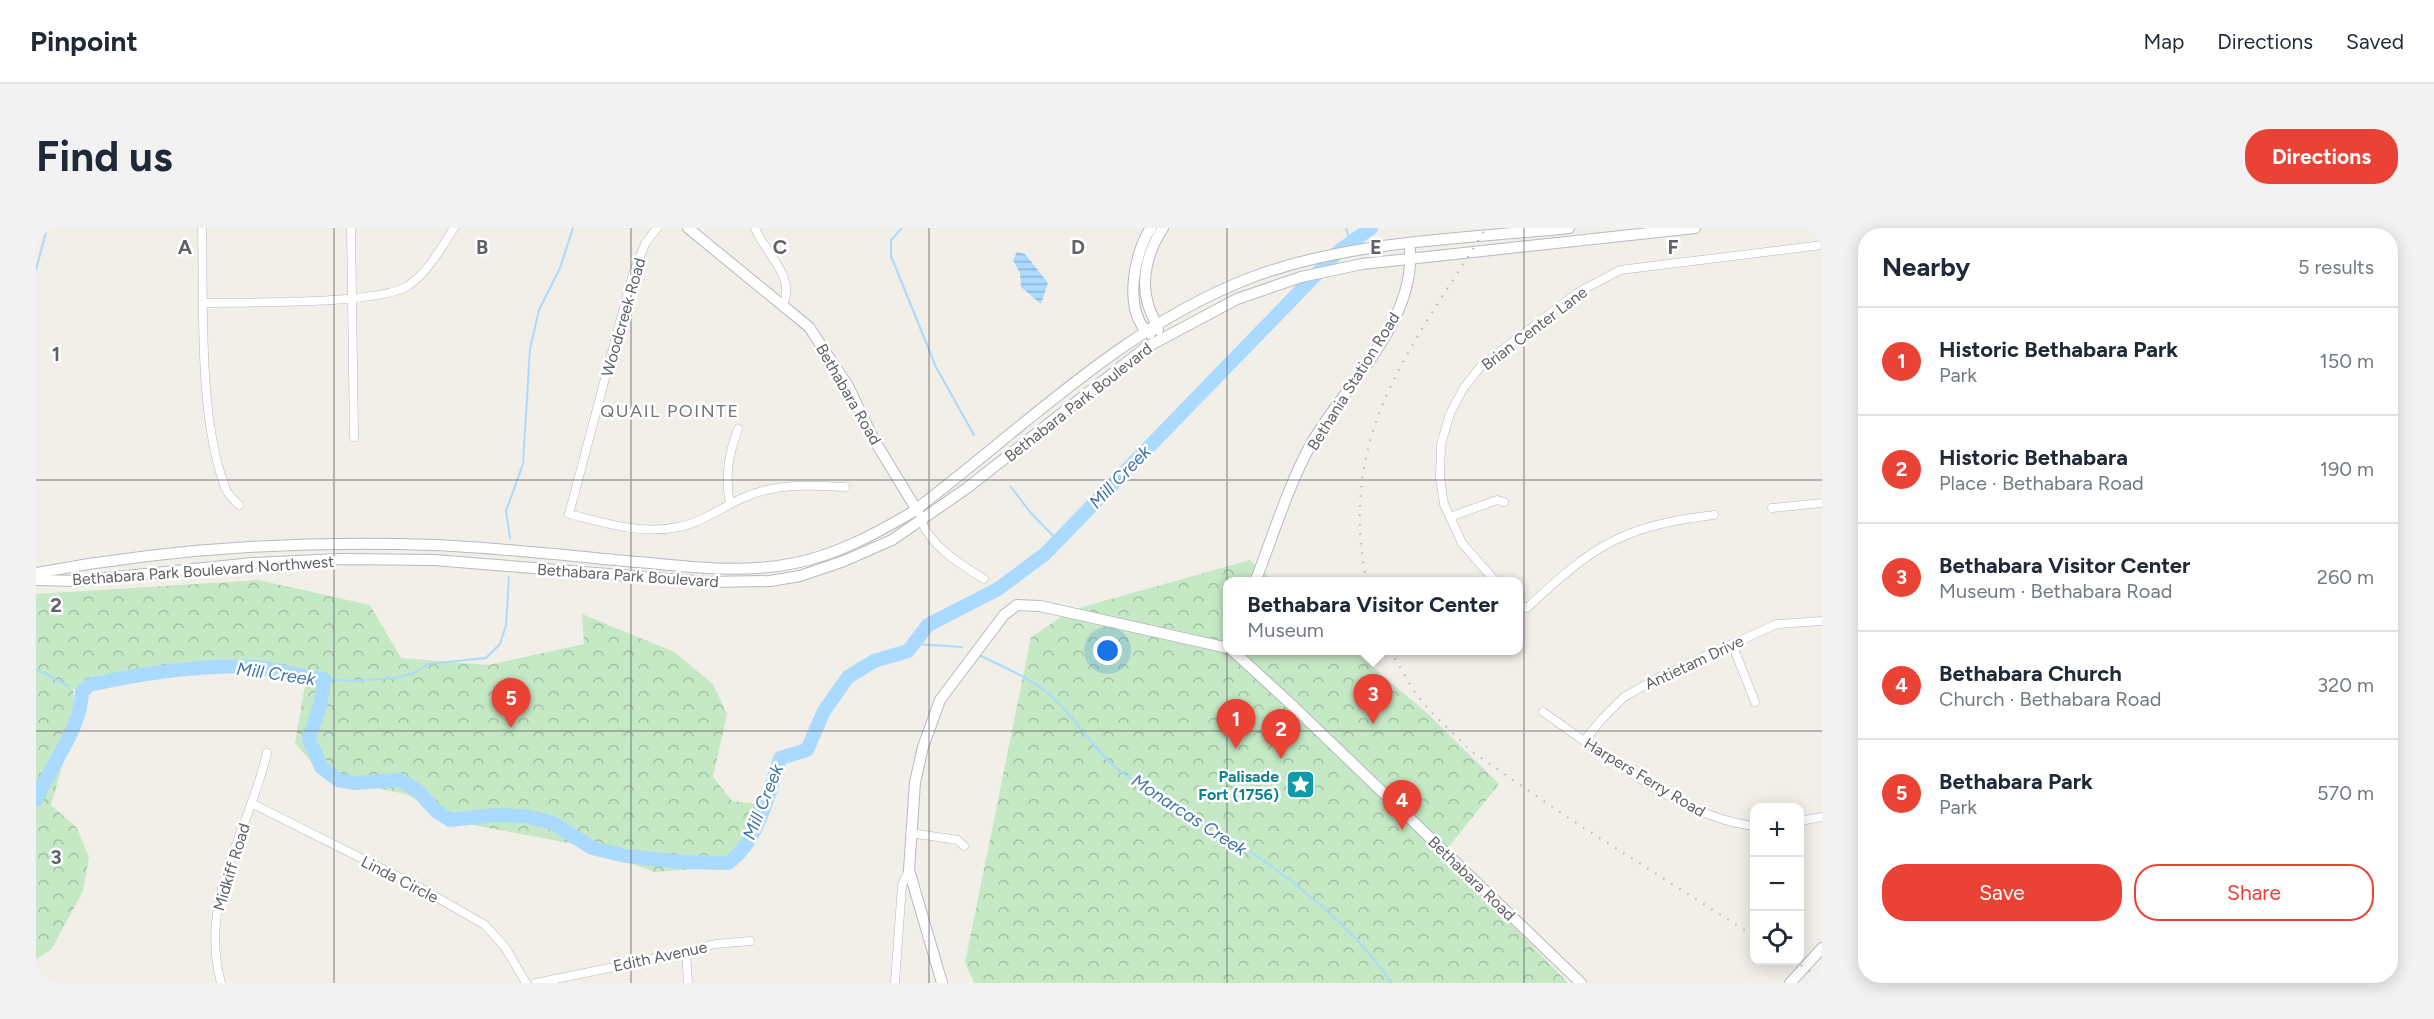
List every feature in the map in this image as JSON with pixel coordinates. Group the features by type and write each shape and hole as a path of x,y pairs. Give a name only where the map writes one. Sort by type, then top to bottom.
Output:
{"street":[{"path":"202,228 207,404 212,438 226,490 239,505"},
{"path":"351,228 354,437"},
{"path":"204,303 352,298 387,294 408,287 427,268 454,228"},
{"name":"Woodcreek Road","path":"657,228 645,244 632,277 569,514 625,528 662,530 689,524 730,504"},
{"name":"Bethabara Road","path":"688,228 809,327 848,387 873,438 917,508 926,532 955,561 984,579"},
{"path":"755,228 786,282 788,296 783,304"},
{"path":"1151,228 1138,252 1134,275 1137,311 1146,331 1159,340"},
{"path":"1159,340 1157,324 1147,302 1145,279 1149,255 1163,228"},
{"name":"Bethabara Park Boulevard","path":"515,552 708,568 769,568 797,563 840,549 886,528 917,508 1106,358 1157,324 1209,296 1272,271 1320,257 1374,248 1569,228"},
{"name":"Bethabara Park Boulevard","path":"514,566 707,582 770,582 800,576 844,561 892,540 999,464 1115,370 1159,340 1215,309 1255,292 1323,271 1410,257 1695,228"},
{"name":"Bethania Station Road","path":"1257,577 1310,447 1395,320 1408,286 1409,244"},
{"name":"Brian Center Lane","path":"1492,577 1462,543 1444,504 1440,478 1441,444 1450,414 1463,389 1481,366 1576,293 1620,270 1644,265 1822,245"},
{"path":"738,429 728,456 726,480 730,504 762,491 789,486 845,487"},
{"path":"1450,517 1497,500 1504,502"},
{"path":"1772,508 1822,503"},
{"path":"1523,607 1527,608 1590,553 1635,529 1671,520 1714,515"},
{"name":"Bethabara Park Boulevard Northwest","path":"36,573 84,564 251,548 339,544 435,545 515,552"},
{"name":"Bethabara Park Boulevard Northwest","path":"36,580 77,580 253,563 340,559 434,560 514,566"},
{"path":"895,983 901,893 909,870 915,782 926,736 940,700 1004,615 1024,604 1223,647"},
{"name":"Antietam Drive","path":"1585,740 1610,710 1635,690 1777,624 1822,621"},
{"path":"1732,644 1755,702"},
{"name":"Bethabara Road","path":"1236,655 1294,707 1581,983"},
{"name":"Harpers Ferry Road","path":"1543,712 1698,811 1725,821 1750,824"},
{"name":"Midkiff Road","path":"221,983 215,951 214,921 230,860 267,753"},
{"name":"Linda Circle","path":"251,803 419,887 485,926 505,947 526,983"},
{"path":"1804,820 1822,817"},
{"path":"910,833 958,840 964,846"},
{"path":"909,870 942,983"},
{"name":"Edith Avenue","path":"536,983 733,941 750,941"},
{"path":"1790,983 1822,948"},
{"path":"686,952 688,983"}],"green space":[{"path":"1250,560 1269,577 1223,577 1223,655 1359,655 1428,714 1499,784 1443,854 1568,983 974,983 965,963 1031,637 1072,610"},
{"path":"258,580 370,605 401,658 489,665 584,644 582,614 674,652 713,684 727,714 713,777 732,801 769,805 750,843 725,867 655,872 579,845 452,821 406,794 325,778 295,743 305,685 225,667 100,675 73,689 79,732 63,763 51,805 77,828 89,858 83,891 51,950 36,959 36,594"}],"water":[{"path":"1017,252 1025,254 1048,283 1041,304 1021,287 1020,273 1013,260"}],"waterway":[{"path":"36,270 47,228"},
{"path":"510,538 506,511 523,464 530,349 539,310 560,268 573,228"},
{"path":"902,228 891,240 891,256 936,367 974,435"},
{"path":"1346,228 1350,241"},
{"name":"Mill Creek","path":"36,800 71,734 82,692 89,685 171,670 255,667 324,679 321,702 309,739 321,767 338,780 354,783 400,780 418,791 436,811 450,820 496,815 525,816 553,823 592,848 626,856 682,862 728,863 747,843 762,815 780,758 807,750 824,711 848,677 874,661 908,651 928,625 998,589 1045,554 1338,252 1371,228"},
{"path":"1011,487 1030,512 1058,541"},
{"path":"324,679 354,681 395,678 414,673 428,664 486,658 500,644 506,625 509,577"},
{"name":"Monarcas Creek","path":"916,644 962,647"},
{"name":"Monarcas Creek","path":"981,656 1025,678 1049,694 1101,753 1128,777 1214,827 1298,887 1350,933 1391,983"},
{"path":"36,670 69,686"},
{"name":"Mill Creek","path":"76,689 82,692"}],"railway":[{"path":"1366,577 1360,529 1362,481 1372,436 1388,393 1408,352 1486,228"},
{"path":"1393,655 1414,691 1430,711 1471,751 1570,819 1750,933"},
{"path":"1801,965 1822,979"}],"place":[{"name":"Bethabara Visitor Center","path":"1373,724"},
{"name":"Bethabara Park","path":"511,728"},
{"name":"Historic Bethabara Park","path":"1236,749"},
{"name":"Historic Bethabara","path":"1281,759"},
{"name":"Palisade Fort (1756)","path":"1300,785"},
{"name":"Bethabara Church","path":"1402,830"}],"district":[{"name":"QUAIL POINTE","path":"670,411"}]}
